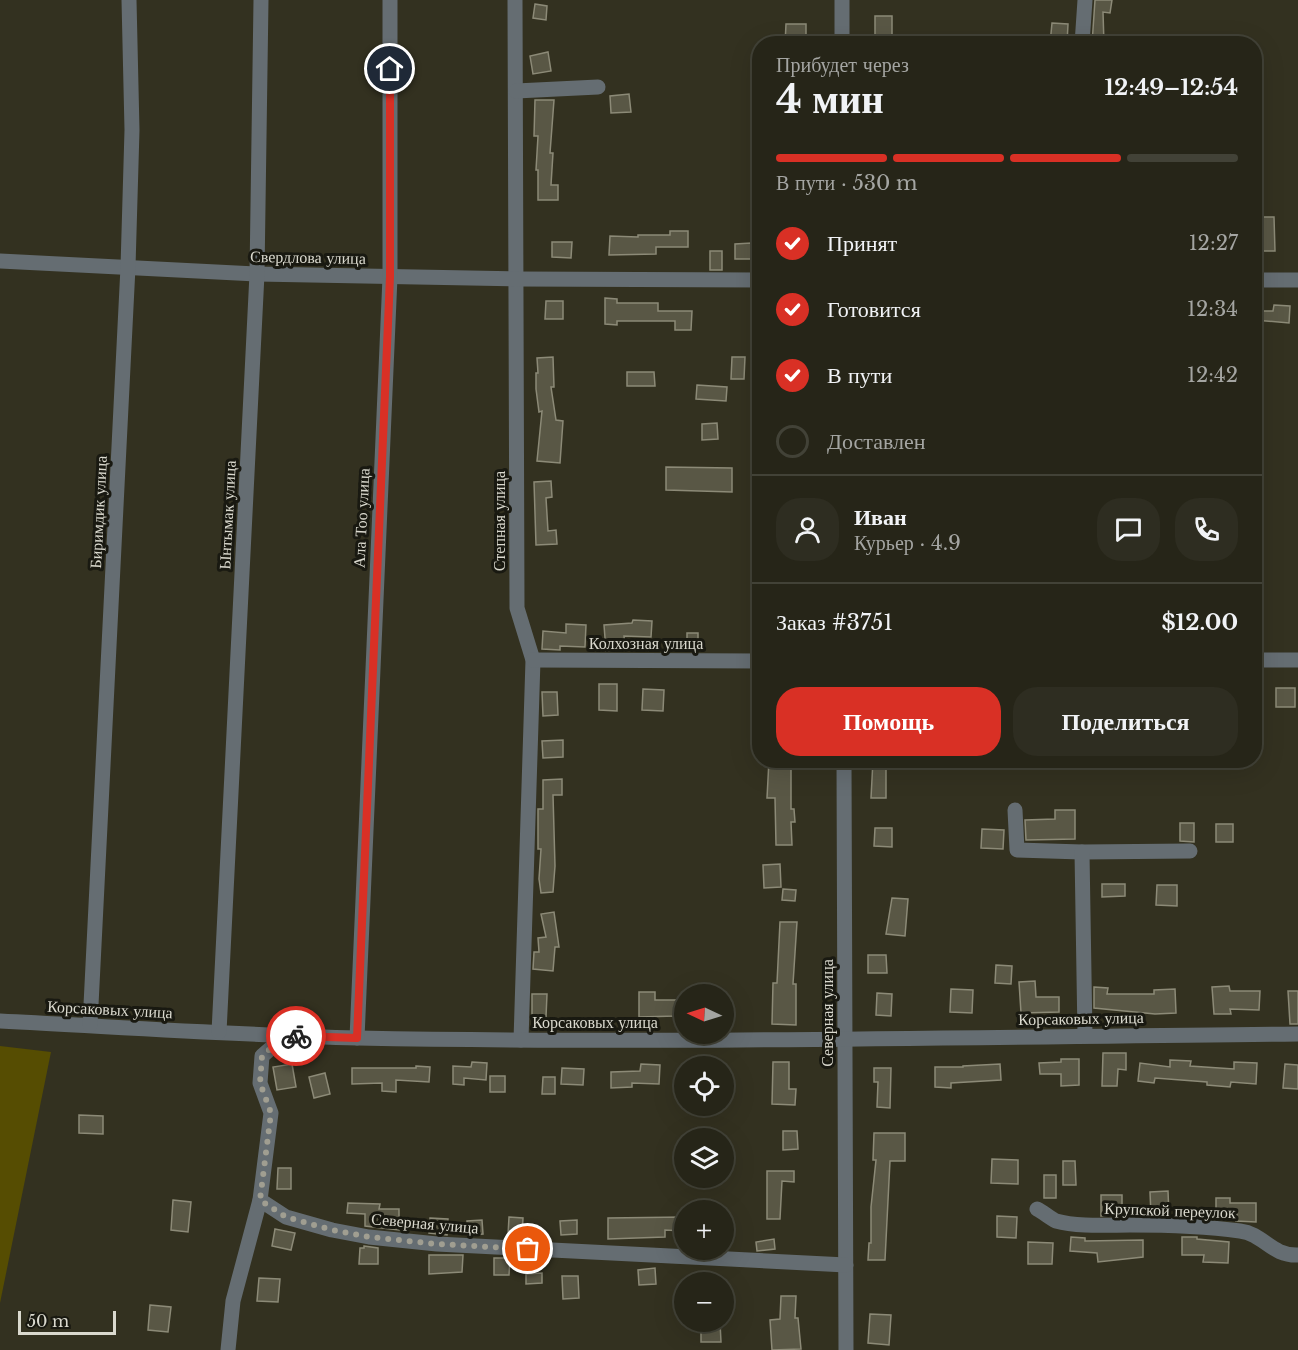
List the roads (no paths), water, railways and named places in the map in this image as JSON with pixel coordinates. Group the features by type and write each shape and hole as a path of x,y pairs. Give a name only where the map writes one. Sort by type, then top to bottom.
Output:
{"street":[{"name":"Биримдик улица","path":"90,1025 128,267 132,130 129,0"},
{"name":"Ынтымак улица","path":"219,1032 257,274 261,0"},
{"name":"Ала Тоо улица","path":"357,1038 390,277 390,0"},
{"name":"Степная улица","path":"515,0 518,279 517,608 533,660 521,1040"},
{"path":"842,0 842,36"},
{"path":"1083,36 1085,0"},
{"path":"516,92 598,87"},
{"name":"Свердлова улица","path":"0,261 257,274 518,279 752,280"},
{"path":"1262,280 1298,280"},
{"name":"Колхозная улица","path":"533,660 752,661"},
{"path":"1262,660 1298,660"},
{"name":"Северная улица","path":"844,768 846,1350"},
{"path":"1015,810 1017,850 1190,851"},
{"path":"1082,852 1084,1036"},
{"name":"Корсаковых улица","path":"0,1021 285,1036 521,1040 1298,1034"},
{"path":"228,1350 233,1301 260,1200 271,1113 260,1083 262,1056 285,1036"},
{"name":"Северная улица","path":"260,1200 286,1217 332,1230 369,1237 437,1244 846,1265"},
{"name":"Крупской переулок","path":"1037,1209 1056,1221 1090,1225 1183,1225 1244,1231 1288,1256 1298,1256"}]}
